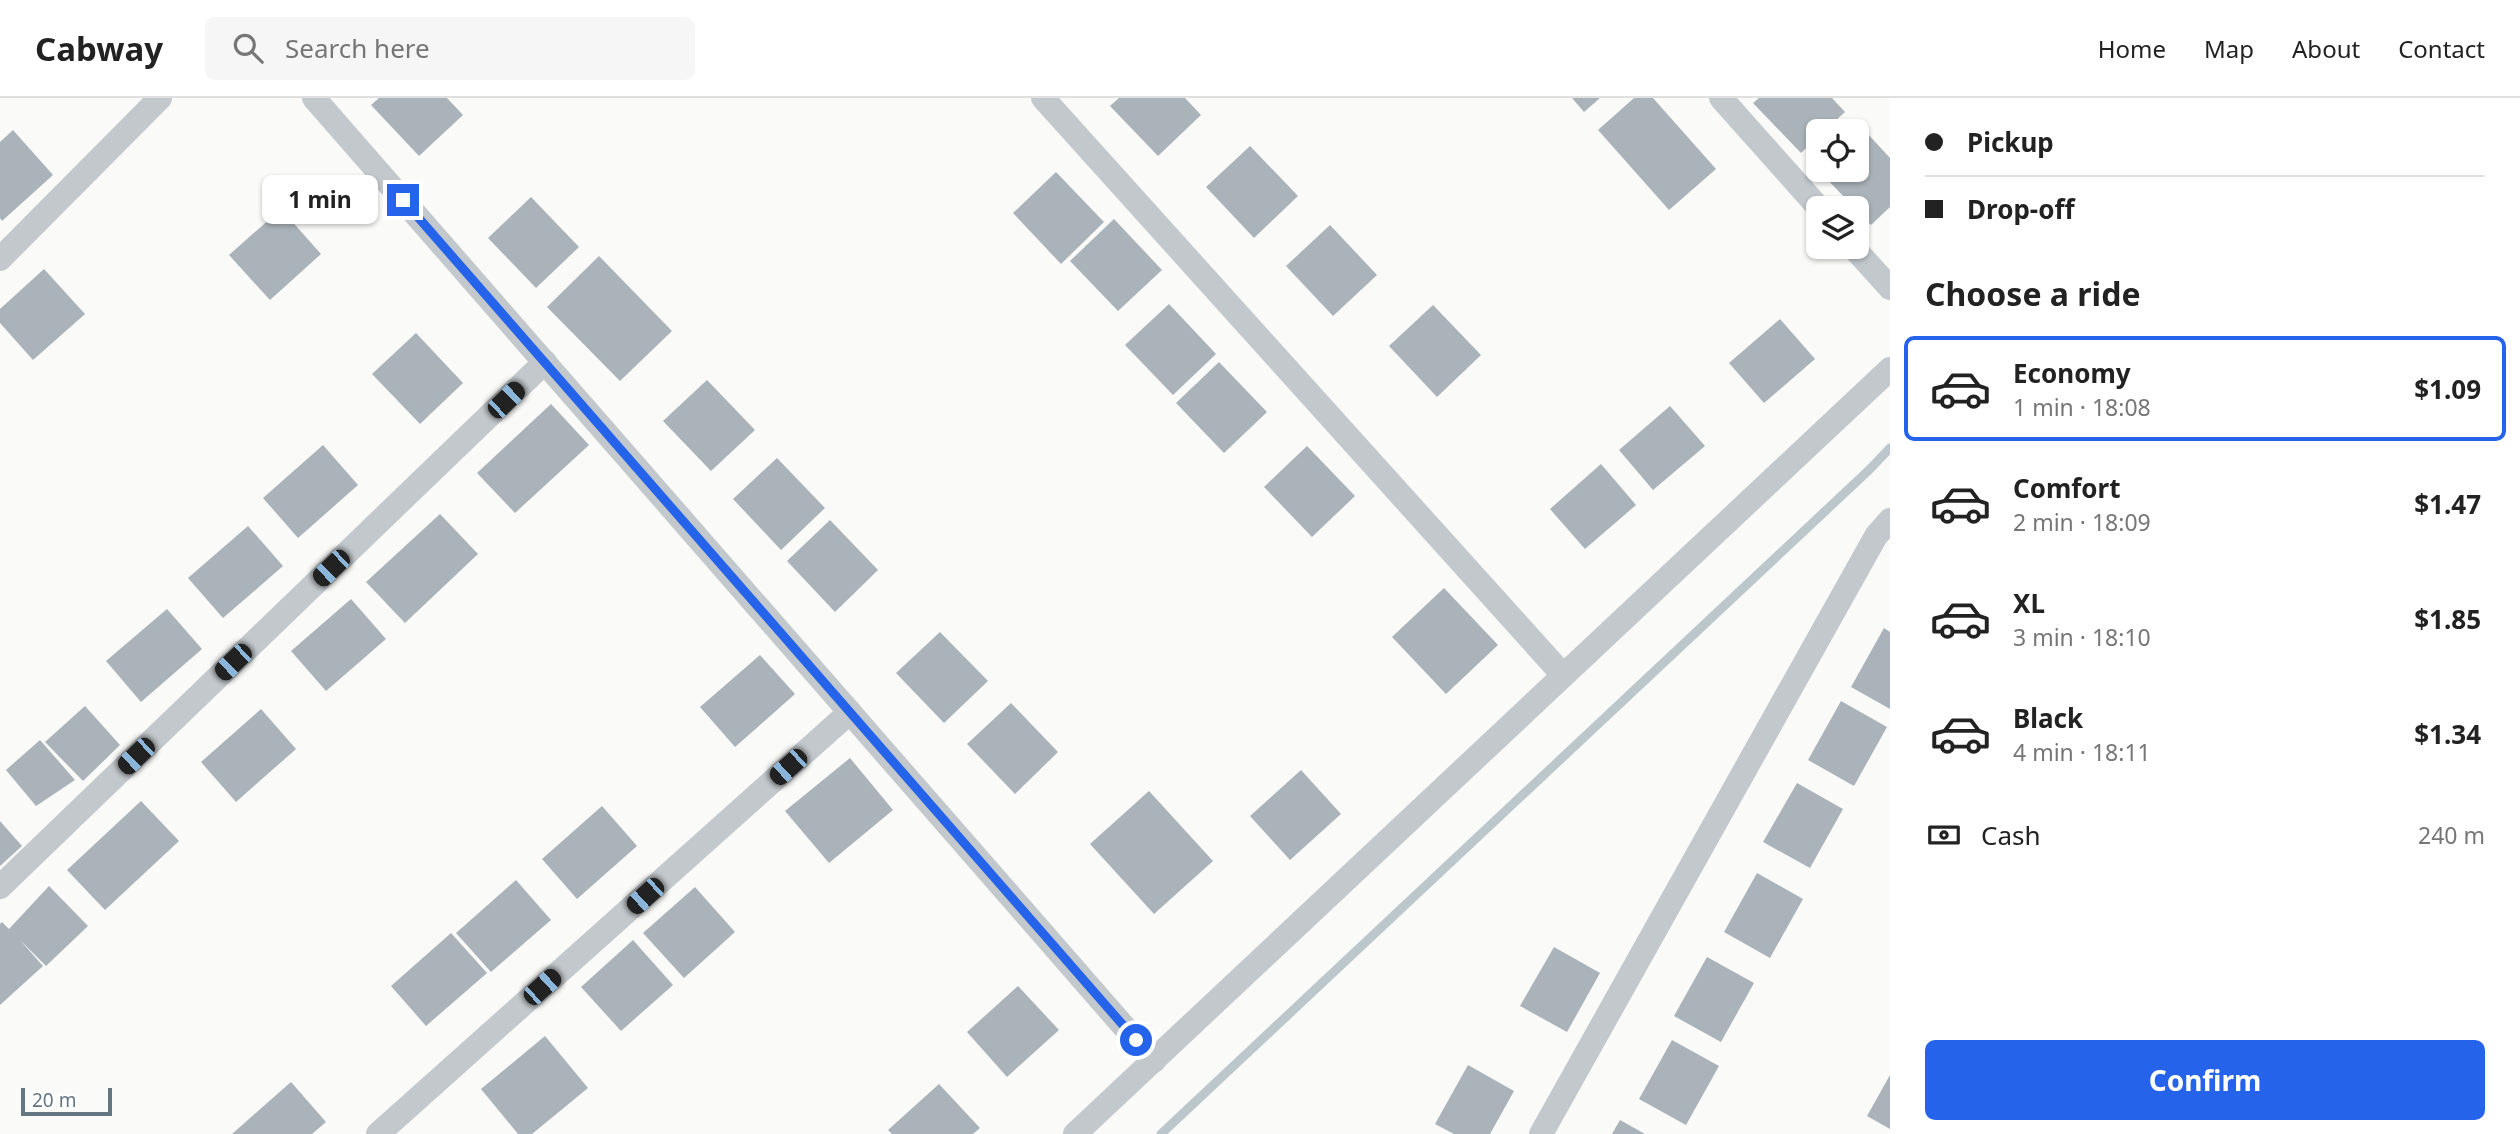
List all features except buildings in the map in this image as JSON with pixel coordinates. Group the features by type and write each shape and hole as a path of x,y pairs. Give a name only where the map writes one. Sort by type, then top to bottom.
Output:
{"street":[{"path":"0,259 160,98"},
{"path":"314,98 1153,1061"},
{"path":"1043,98 1563,675"},
{"path":"1721,98 1808,196"},
{"path":"1864,259 1890,288"},
{"path":"0,887 545,362"},
{"path":"1076,1134 1890,369"},
{"path":"1541,1134 1876,536 1890,520"},
{"path":"378,1134 850,712"}],"waterway":[{"path":"1161,1134 1890,448"}],"route":[{"path":"403,200 1136,1040"}]}
